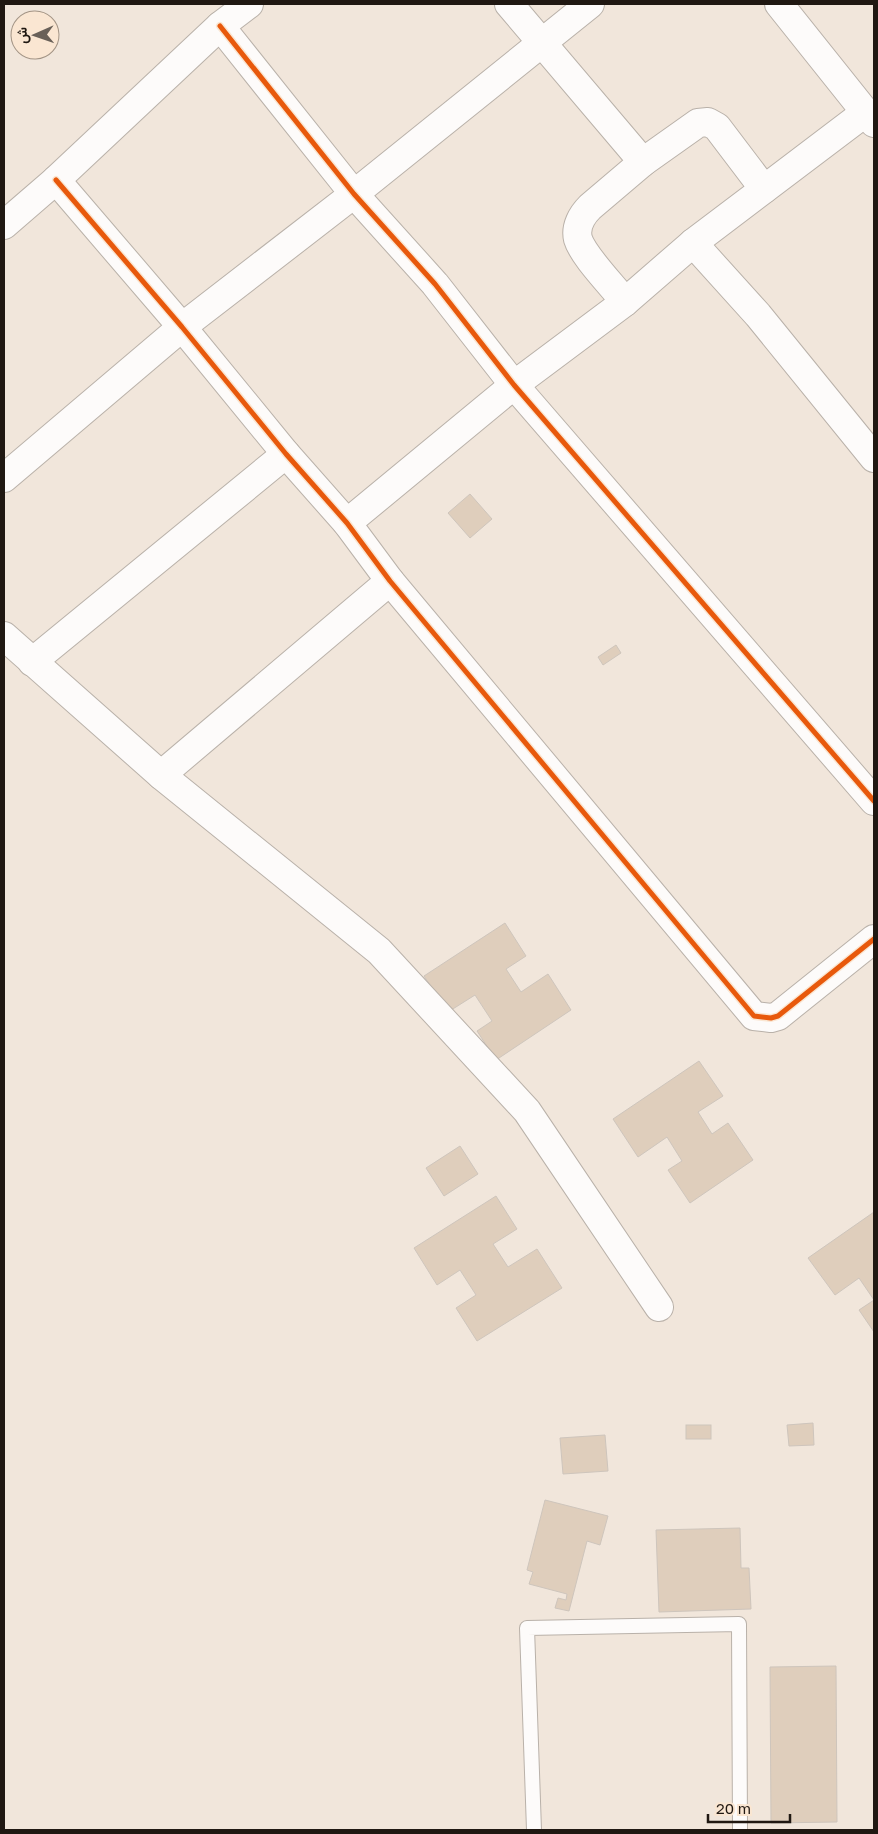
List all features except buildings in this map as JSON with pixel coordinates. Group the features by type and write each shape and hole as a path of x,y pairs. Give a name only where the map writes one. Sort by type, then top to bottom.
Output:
{"street":[{"path":"4,225 56,180 220,26 249,4"},
{"path":"509,4 643,162"},
{"path":"4,478 182,327 354,194 590,4"},
{"path":"347,523 514,385 625,302 693,243 764,189 870,118 779,4"},
{"path":"220,26 354,194 435,284 514,385 874,801"},
{"path":"625,302 583,249 577,237 579,221 582,214 643,162 698,123 708,122 717,127 764,189"},
{"path":"56,180 182,327 286,454 347,523 390,581 754,1016 771,1018 778,1016 874,939"},
{"path":"693,243 758,315 874,458"},
{"path":"32,662 286,454"},
{"path":"161,775 390,581"},
{"path":"4,636 161,775 379,951 527,1112 659,1307"}],"lane":[{"path":"534,1830 527,1628 739,1624 740,1830"}],"cycle path":[{"path":"220,26 354,194 435,284 514,385 874,801"},
{"path":"56,180 182,327 286,454 347,523 390,581 754,1016 771,1018 778,1016 874,939"}]}
